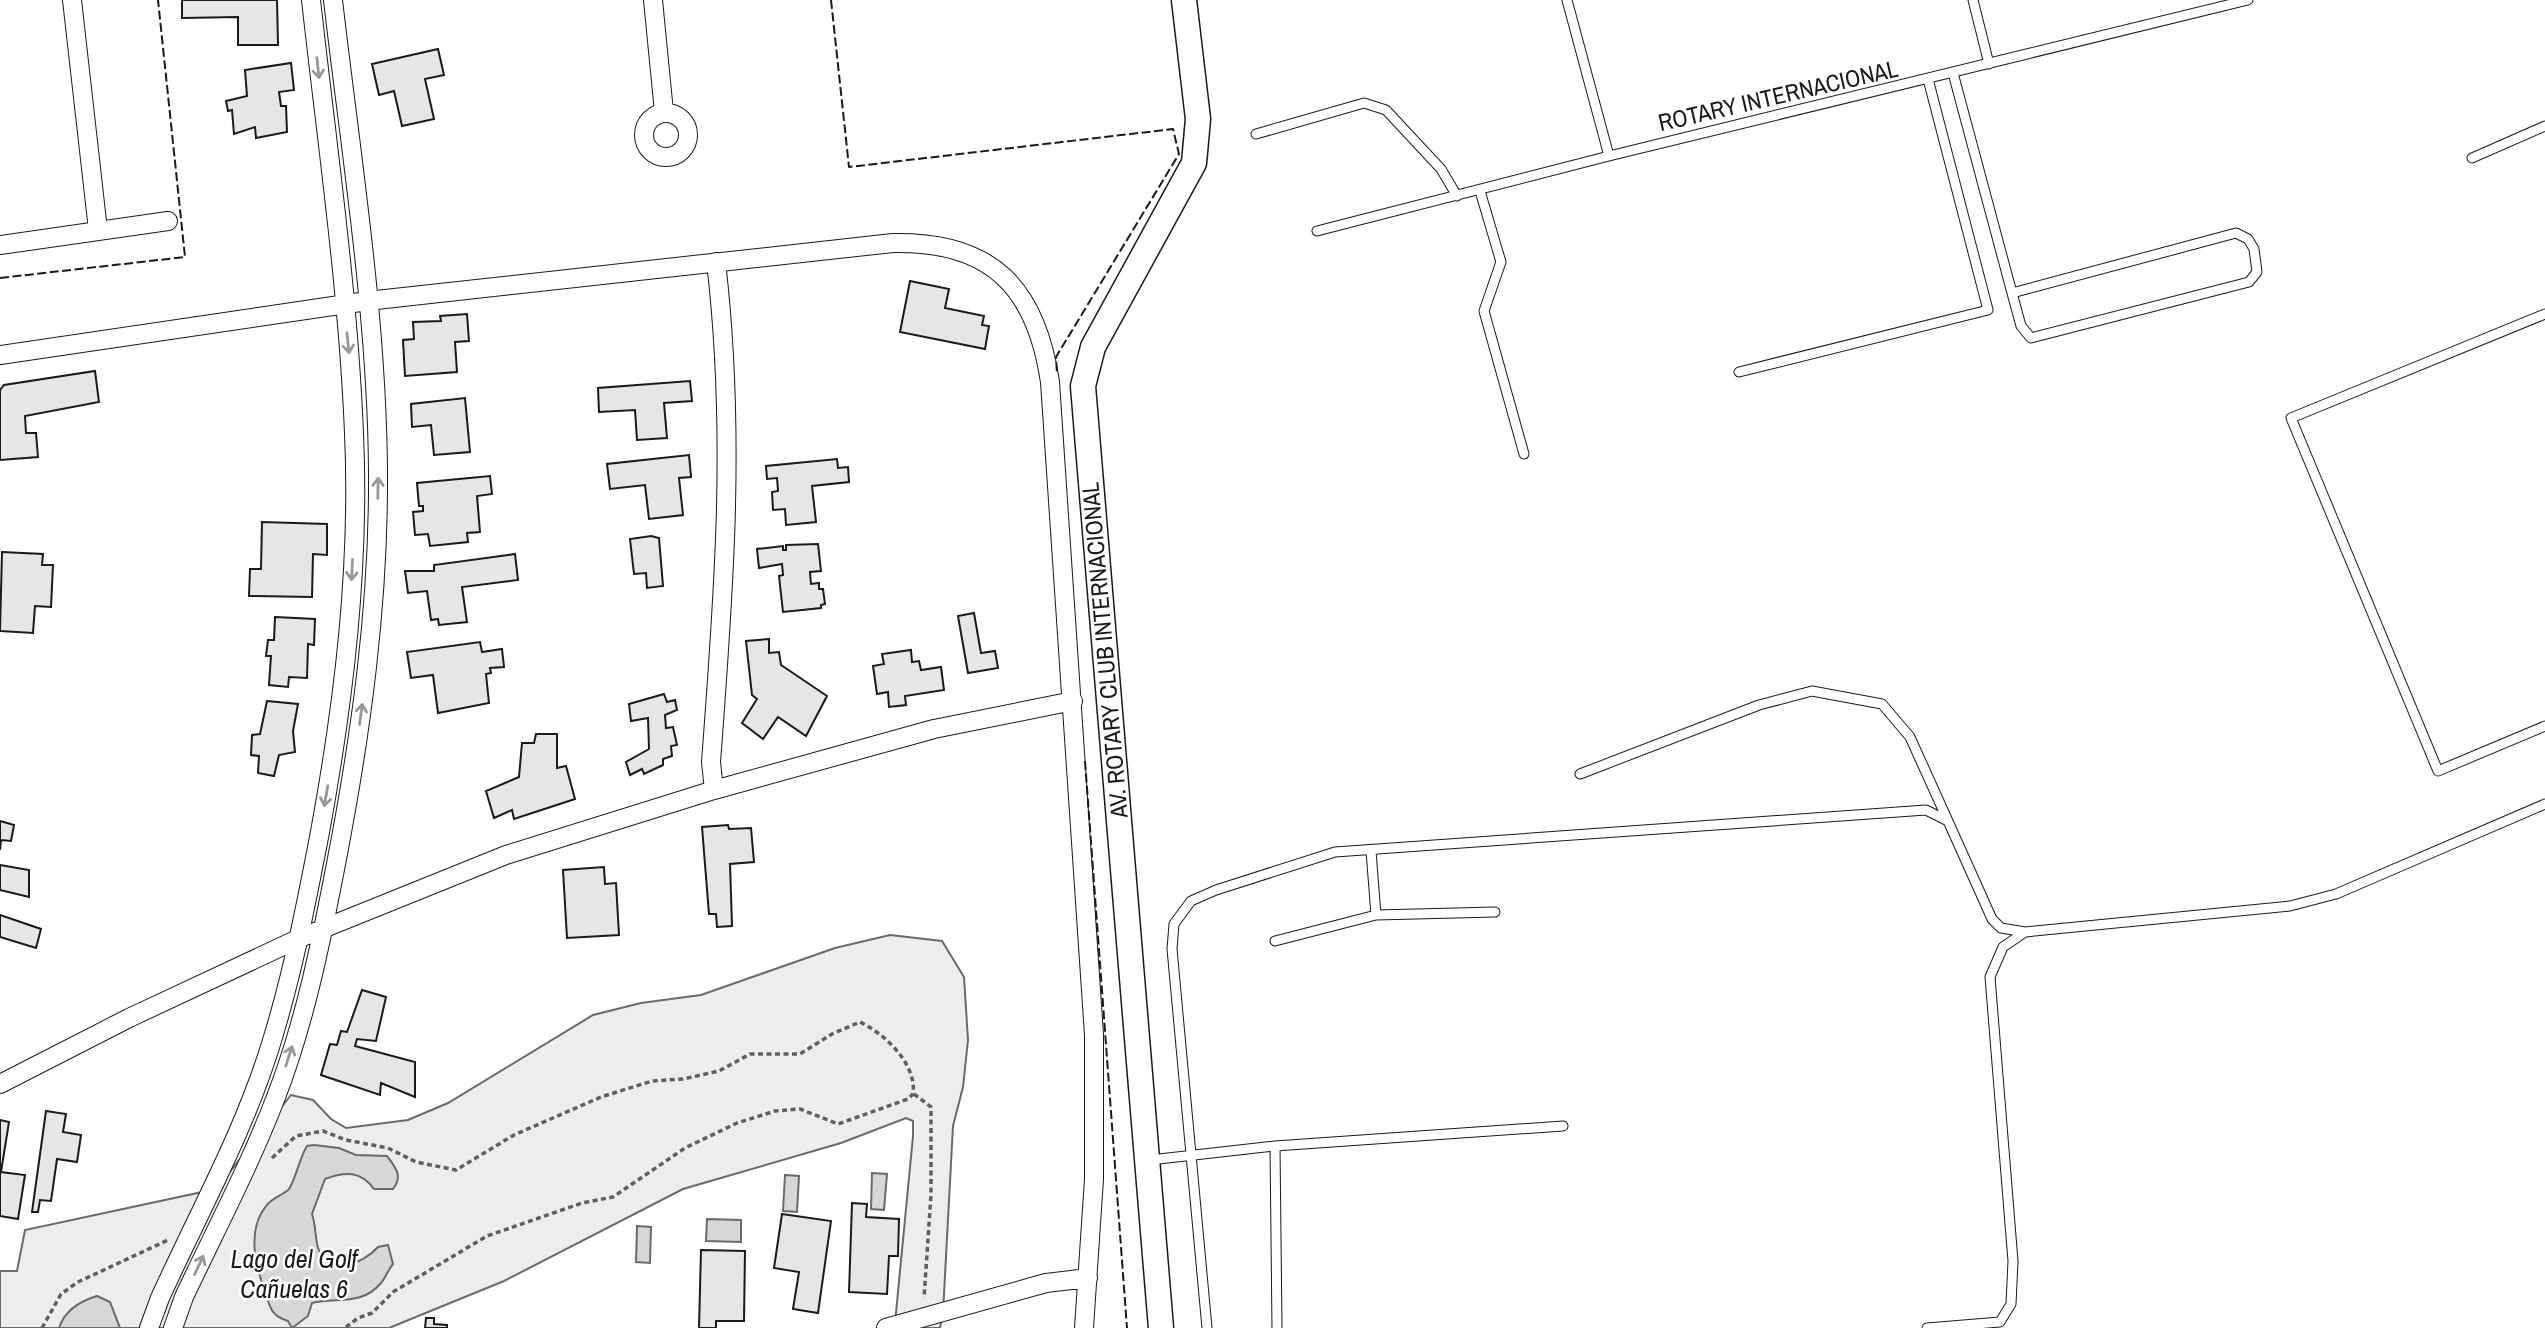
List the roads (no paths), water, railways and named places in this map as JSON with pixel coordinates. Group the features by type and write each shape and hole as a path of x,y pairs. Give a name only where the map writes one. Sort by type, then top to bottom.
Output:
{"main road":[{"name":"AV. ROTARY CLUB INTERNACIONAL","path":"1161,1328 1083,386 1093,347 1194,163 1198,119 1184,0"}],"street":[{"path":"72,0 98,230"},
{"path":"149,1328 191,1229 257,1087 300,938 341,702 351,608 355,435 344,304 311,0"},
{"path":"173,1328 184,1297 276,1096 300,1025 324,929 351,787 373,598 378,469 367,301 333,0"},
{"path":"653,0 664,112"},
{"path":"0,246 169,221"},
{"path":"0,355 367,301 893,243 928,242 955,248 989,265 1017,290 1038,327 1048,372 1073,701 1094,1035 1094,1179 1084,1328"},
{"path":"714,790 711,762 729,511 722,311 716,262"},
{"path":"0,1084 128,1018 300,938 506,855 714,790 958,723 1073,701"},
{"path":"886,1328 1046,1283 1087,1278"}],"lane":[{"path":"1567,0 1609,156"},
{"path":"1973,0 1989,64"},
{"name":"ROTARY INTERNACIONAL","path":"1317,231 1609,156 2248,0"},
{"path":"1953,73 2012,293 2021,326 2031,338 2249,282 2257,272 2257,262 2248,239 2236,233 2012,293"},
{"path":"1739,373 1988,310 1928,79"},
{"path":"1256,134 1364,103 1377,105 1386,110 1441,169 1457,197"},
{"path":"2472,158 2545,126"},
{"path":"1480,191 1501,262 1484,311 1524,454"},
{"path":"2545,314 2291,418 2438,771 2545,726"},
{"path":"1580,774 1759,705 1812,691 1882,704 1910,737 1992,919 2001,928 2025,932 2302,903 2336,894 2545,804"},
{"path":"1207,1328 1172,949 1174,924 1191,901 1216,890 1335,852 1926,810 1948,821"},
{"path":"1371,851 1376,915"},
{"path":"1275,941 1376,915 1495,912"},
{"path":"1927,1328 2000,1322 2011,1304 2012,1261 1990,977 2003,947 2025,932"},
{"path":"1147,1161 1192,1153 1275,1146 1563,1126"},
{"path":"1275,1146 1277,1328"}],"water":[{"name":"Lago del Golf Cañuelas 6","path":"307,1146 339,1148 356,1155 387,1156 393,1164 398,1180 393,1189 374,1189 364,1179 352,1174 325,1179 312,1214 318,1248 330,1262 346,1265 364,1258 378,1247 388,1245 393,1264 374,1290 357,1298 312,1303 308,1316 292,1328 288,1321 274,1313 269,1305 258,1268 256,1225 266,1206 288,1190"},
{"path":"872,1173 887,1174 884,1210 871,1209"},
{"path":"785,1175 799,1176 797,1212 783,1211"},
{"path":"707,1219 741,1220 741,1242 706,1241"},
{"path":"637,1226 651,1227 650,1263 636,1262"},
{"path":"97,1296 110,1302 120,1328 59,1328 74,1307"}]}
